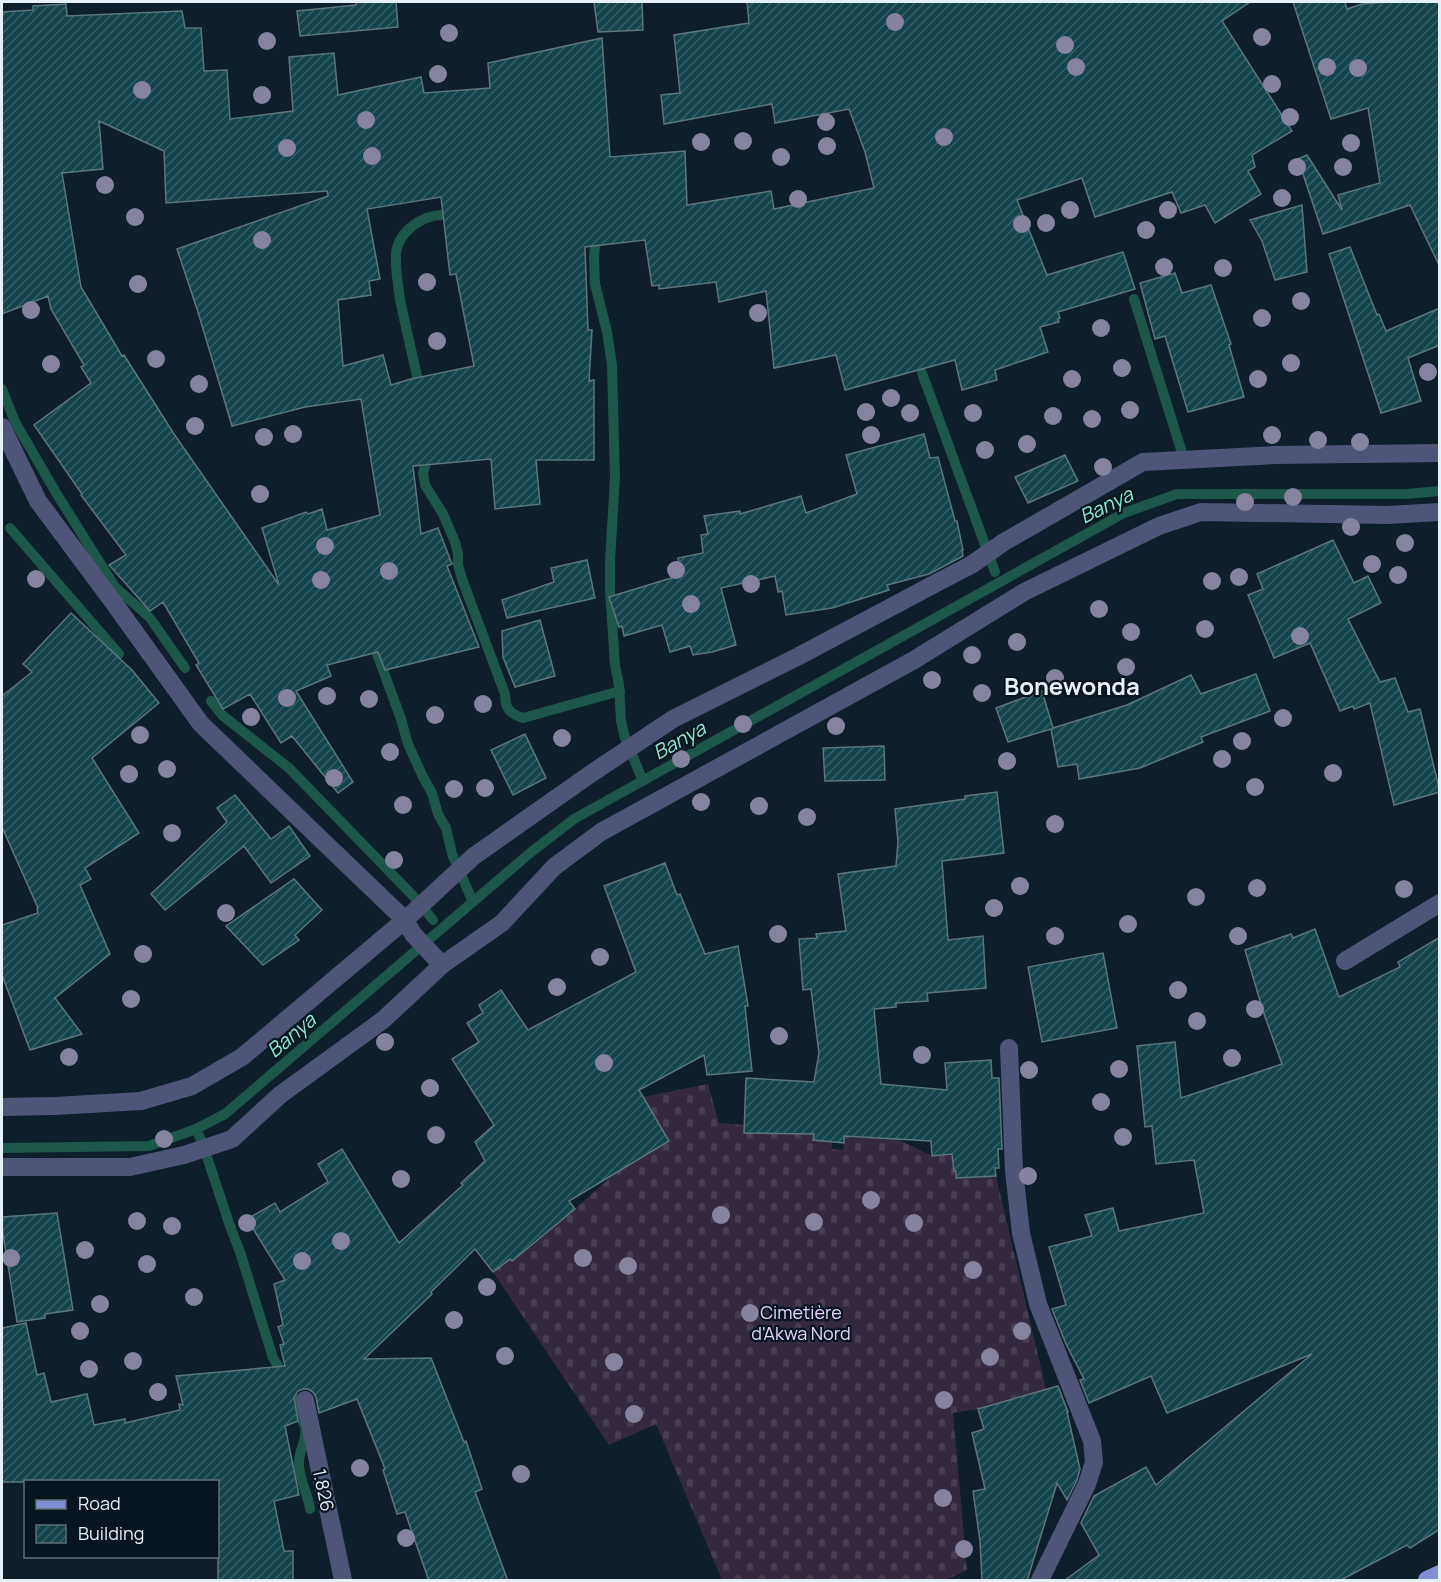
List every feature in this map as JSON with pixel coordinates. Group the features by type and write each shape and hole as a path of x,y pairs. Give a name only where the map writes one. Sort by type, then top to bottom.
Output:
{"main road":[{"path":"1427,1581 1440,1574"}],"street":[{"path":"2,427 38,501 201,724 409,927 438,960"},
{"path":"2,1107 55,1107 141,1101 192,1086 242,1057 409,927 474,856 592,773 673,720 971,565 1004,542 1143,462 1275,455 1440,453"},
{"path":"2,1167 130,1167 184,1155 232,1139 280,1095 382,1020 438,960 502,923 554,867 601,832 914,660 1024,592 1159,526 1201,512 1388,516 1440,512"},
{"path":"1345,962 1440,903"},
{"path":"1009,1048 1014,1171 1021,1233 1038,1304 1092,1441 1094,1462 1087,1484 1040,1581"},
{"name":"1.826","path":"305,1400 343,1581"}],"green space":[{"name":"Cimetière d'Akwa Nord","path":"708,1084 719,1123 744,1125 744,1133 814,1134 813,1140 832,1142 831,1149 843,1150 844,1140 835,1139 838,1135 897,1139 932,1156 951,1154 956,1178 996,1176 1046,1389 982,1408 953,1413 967,1570 946,1580 722,1580 656,1424 609,1445 493,1272 510,1259 512,1261 612,1176 669,1141 643,1097"}],"building":[{"path":"356,2 396,2 398,27 300,36 297,11 356,5"},
{"path":"594,2 642,2 643,30 598,32"},
{"path":"747,2 1250,2 1222,21 1292,131 1252,155 1255,167 1248,171 1261,194 1215,223 1205,205 1181,213 1172,192 1095,217 1082,178 1017,200 1047,275 1123,252 1135,289 1058,312 1059,322 1040,327 1048,352 995,370 997,380 962,390 955,360 845,390 836,355 774,368 766,291 719,302 716,282 659,289 659,285 652,286 645,240 585,247 588,330 592,330 589,381 594,380 594,460 536,460 540,504 495,509 491,459 413,466 421,534 438,528 452,564 447,566 479,647 385,670 378,652 327,665 331,676 296,691 353,782 338,793 292,736 281,743 250,694 223,709 196,665 199,663 163,602 150,611 109,565 126,555 81,495 34,425 91,383 81,367 84,365 51,309 48,296 2,314 2,12 33,10 33,6 66,4 67,16 182,11 185,28 201,28 204,71 227,70 230,119 293,111 289,57 334,53 338,95 421,77 424,93 490,88 488,63 602,38 610,157 685,151 687,205 771,191 774,209 874,188 865,152 849,109 775,123 772,104 664,124 661,95 680,93 674,35 749,23","holes":["99,121 164,151 166,203 327,191 328,196 177,249 232,426 305,407 361,399 380,515 327,530 322,509 308,514 306,512 262,528 279,585 174,434 124,355 122,356 81,287 62,173 103,169","441,197 450,275 456,274 474,366 391,385 383,355 343,366 338,300 371,295 369,281 380,279 367,209"]},
{"path":"1293,2 1345,2 1347,9 1362,4 1388,2 1440,2 1440,267 1410,205 1323,234 1298,159 1307,155 1342,210 1338,195 1380,183 1368,108 1331,119"},
{"path":"1302,205 1307,272 1275,280 1262,241 1250,220"},
{"path":"1350,247 1377,315 1379,314 1386,331 1440,308 1440,345 1408,358 1421,401 1381,413 1329,254"},
{"path":"1175,273 1182,293 1211,285 1231,344 1229,345 1244,397 1188,412 1165,336 1155,339 1140,283"},
{"path":"924,434 930,458 938,457 955,521 957,521 963,556 929,574 887,585 889,590 832,608 786,615 782,591 778,592 775,576 721,588 736,645 712,652 693,655 690,646 670,652 662,625 624,636 609,597 681,575 678,558 703,553 701,535 708,534 704,516 740,511 740,514 801,496 806,513 857,494 846,455"},
{"path":"1065,455 1078,481 1028,503 1015,477"},
{"path":"1333,540 1354,583 1368,576 1381,603 1348,619 1380,682 1395,678 1408,712 1420,709 1440,792 1394,805 1370,703 1340,711 1310,643 1274,658 1248,595 1263,589 1257,574"},
{"path":"587,560 595,598 507,618 502,600 554,582 551,568"},
{"path":"71,613 132,670 159,703 92,758 139,833 85,868 91,879 80,885 110,954 55,998 82,1034 30,1050 2,975 2,925 38,913 38,908 2,827 2,696 32,672 23,664"},
{"path":"540,620 555,676 515,687 503,657 502,631"},
{"path":"1256,674 1270,711 1201,737 1203,742 1140,768 1079,779 1077,764 1058,767 1051,729 1008,742 996,708 1042,691 1053,728 1127,705 1191,675 1201,694"},
{"path":"525,734 546,778 513,795 491,750"},
{"path":"884,746 885,780 825,781 823,748"},
{"path":"997,792 1004,853 942,861 948,940 983,936 986,988 927,993 928,1001 896,1003 896,1007 874,1009 881,1084 947,1090 945,1063 991,1060 992,1078 999,1078 1002,1149 998,1149 999,1168 995,1168 996,1176 956,1178 952,1154 932,1156 931,1141 844,1136 844,1143 813,1140 814,1134 744,1133 746,1078 814,1082 819,1053 811,989 803,990 799,939 817,938 816,934 846,931 838,874 896,866 898,842 895,809"},
{"path":"235,795 271,839 289,826 310,856 271,883 244,846 165,910 151,894 227,822 217,808"},
{"path":"665,863 677,895 680,894 705,954 738,946 748,1006 745,1006 752,1071 707,1075 704,1055 639,1090 669,1141 569,1201 575,1209 512,1261 510,1259 493,1272 475,1249 364,1359 431,1358 464,1442 466,1441 482,1489 475,1492 508,1581 429,1581 405,1512 397,1514 383,1470 385,1469 357,1399 319,1413 316,1397 308,1389 298,1391 294,1397 298,1421 285,1426 299,1495 274,1501 284,1551 293,1551 293,1581 218,1581 219,1480 2,1482 2,1328 26,1323 37,1375 44,1373 51,1402 87,1394 94,1425 125,1419 125,1423 180,1410 179,1404 183,1405 176,1376 285,1366 280,1345 284,1344 278,1327 283,1325 274,1284 285,1280 247,1219 275,1203 280,1212 328,1182 318,1164 342,1149 399,1243 463,1185 461,1183 485,1161 475,1142 494,1125 452,1059 479,1042 467,1023 483,1013 479,1005 501,990 528,1030 636,972 604,886"},
{"path":"294,879 322,910 295,935 299,940 263,965 226,926"},
{"path":"1315,929 1339,997 1400,967 1398,962 1440,937 1440,1529 1410,1548 1407,1545 1339,1581 1064,1581 1099,1555 1081,1523 1094,1496 1146,1467 1156,1485 1312,1354 1167,1413 1151,1376 1089,1403 1080,1380 1084,1379 1066,1344 1052,1309 1066,1305 1049,1247 1092,1236 1085,1215 1113,1208 1119,1231 1204,1213 1194,1160 1156,1164 1152,1126 1145,1127 1137,1046 1175,1042 1181,1098 1282,1064 1245,950 1291,934 1293,938"},
{"path":"1103,953 1117,1028 1042,1042 1028,967"},
{"path":"57,1213 73,1310 45,1314 45,1318 17,1322 2,1217"},
{"path":"1058,1386 1068,1412 1080,1469 1077,1480 1067,1500 1057,1483 1027,1581 982,1581 980,1541 973,1491 985,1489 972,1433 984,1429 978,1409"}],"waterway":[{"path":"420,390 400,299 396,253 402,238 413,226 427,218 443,215"},
{"path":"596,234 595,284 607,332 612,365 615,478 610,590 615,665 625,738 643,781"},
{"path":"1134,299 1183,462"},
{"path":"923,376 922,373 995,572"},
{"path":"2,389 15,422 115,587 147,615"},
{"path":"429,453 423,473 425,485 443,514 455,542 462,579 509,710 523,718 620,691"},
{"name":"Banya","path":"2,1148 149,1146 196,1129 225,1114 530,853 574,819 1124,513 1177,494 1406,494 1440,491"},
{"path":"10,528 119,654"},
{"path":"150,618 185,668"},
{"path":"372,640 408,744 432,793 438,814 446,828 452,854 473,902"},
{"path":"211,701 222,715 289,768 418,901 433,920"},
{"path":"196,1129 240,1252 273,1358 285,1378 305,1427 299,1466 310,1509"}],"district":[{"name":"Bonewonda","path":"1072,685"}]}
